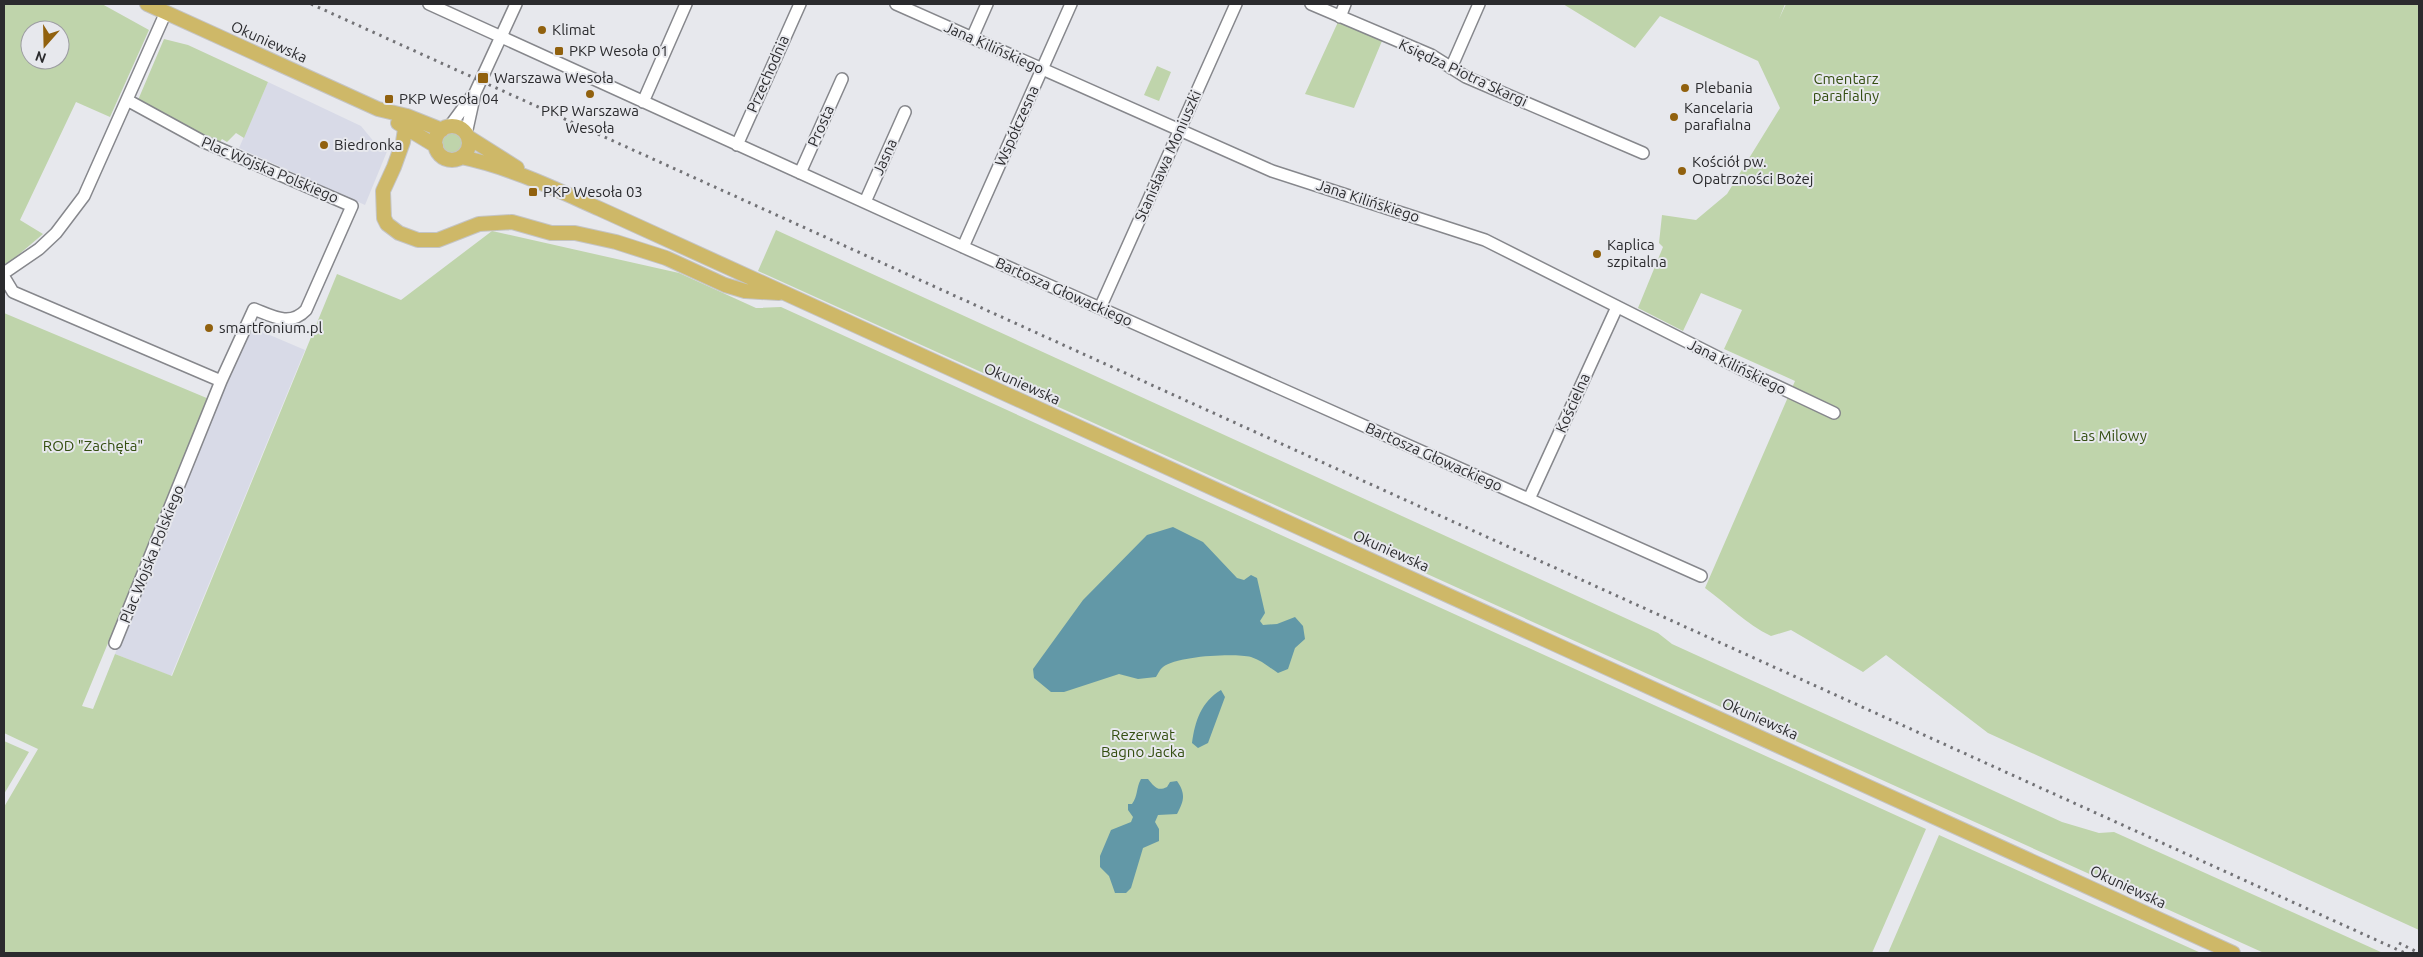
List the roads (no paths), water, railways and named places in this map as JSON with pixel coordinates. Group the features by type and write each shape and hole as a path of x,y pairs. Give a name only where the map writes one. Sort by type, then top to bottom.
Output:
{"main road":[{"name":"Okuniewska","path":"147,4 406,122 436,146"},
{"name":"Okuniewska","path":"406,122 446,128"},
{"path":"406,122 394,168 383,191 382,203 387,224 406,236 422,240 438,240 451,237 479,224 512,222 551,233 575,234 616,242 666,258 726,286 745,292 762,294 783,292"},
{"path":"456,127 467,135 468,146 461,157 448,159 440,154 436,146 436,137 446,128 456,127"},
{"name":"Okuniewska","path":"467,135 534,180"},
{"name":"Okuniewska","path":"461,157 480,161 534,180 2233,953"}],"street":[{"name":"Bartosza Głowackiego","path":"429,4 500,38 963,247 1701,576"},
{"path":"467,135 475,93 516,4"},
{"path":"643,102 686,4"},
{"name":"Przechodnia","path":"737,145 800,4"},
{"name":"Jana Kilińskiego","path":"896,4 1272,171 1485,240 1834,413"},
{"path":"972,38 987,4"},
{"name":"Współczesna","path":"963,247 1071,4"},
{"name":"Stanisława Moniuszki","path":"1100,308 1236,4"},
{"name":"Księdza Piotra Skargi","path":"1311,4 1431,55 1466,77 1643,153"},
{"path":"1340,17 1345,4"},
{"path":"1450,68 1479,4"},
{"path":"4,273 39,249 78,205 166,12"},
{"name":"Prosta","path":"800,173 842,79"},
{"path":"446,128 475,93"},
{"name":"Plac Wojska Polskiego","path":"115,644 221,381 254,309 287,320 299,316 308,308 352,206 202,141 127,100"},
{"name":"Jasna","path":"865,202 905,112"},
{"path":"4,277 13,292 221,381"},
{"name":"Kościelna","path":"1530,499 1617,307"}],"water":[{"path":"1173,527 1203,542 1237,578 1244,580 1251,575 1257,578 1265,613 1260,621 1263,625 1277,624 1295,617 1303,626 1305,639 1295,648 1288,669 1278,673 1251,657 1219,656 1193,658 1170,663 1162,668 1156,677 1138,679 1119,674 1064,692 1051,692 1034,678 1033,669 1083,600 1147,535"},
{"path":"1221,690 1225,697 1208,743 1198,748 1192,743 1197,720 1208,700"},
{"path":"1141,779 1148,779 1156,788 1161,789 1167,787 1170,782 1177,781 1183,794 1182,801 1177,814 1158,815 1155,822 1159,829 1159,841 1143,848 1131,888 1126,893 1115,893 1109,876 1100,867 1100,856 1111,830 1131,822 1133,817 1128,810 1128,804 1132,804 1134,801"}],"railway":[{"path":"311,4 2405,953"},
{"path":"2399,943 2419,953"}],"place":[{"name":"Klimat","path":"542,30"},
{"name":"PKP Wesoła 01","path":"559,51"},
{"name":"Warszawa Wesoła","path":"483,78"},
{"name":"Plebania","path":"1685,88"},
{"name":"PKP Warszawa Wesoła","path":"590,94"},
{"name":"PKP Wesoła 04","path":"389,99"},
{"name":"Kancelaria parafialna","path":"1674,117"},
{"name":"Biedronka","path":"324,145"},
{"name":"Kościół pw. Opatrzności Bożej","path":"1682,171"},
{"name":"PKP Wesoła 03","path":"533,192"},
{"name":"Kaplica szpitalna","path":"1597,254"},
{"name":"smartfonium.pl","path":"209,328"}],"park label":[{"name":"Cmentarz parafialny","path":"1846,88"},
{"name":"Las Milowy","path":"2110,436"},
{"name":"ROD \"Zachęta\"","path":"93,446"},
{"name":"Rezerwat Bagno Jacka","path":"1143,744"}]}
